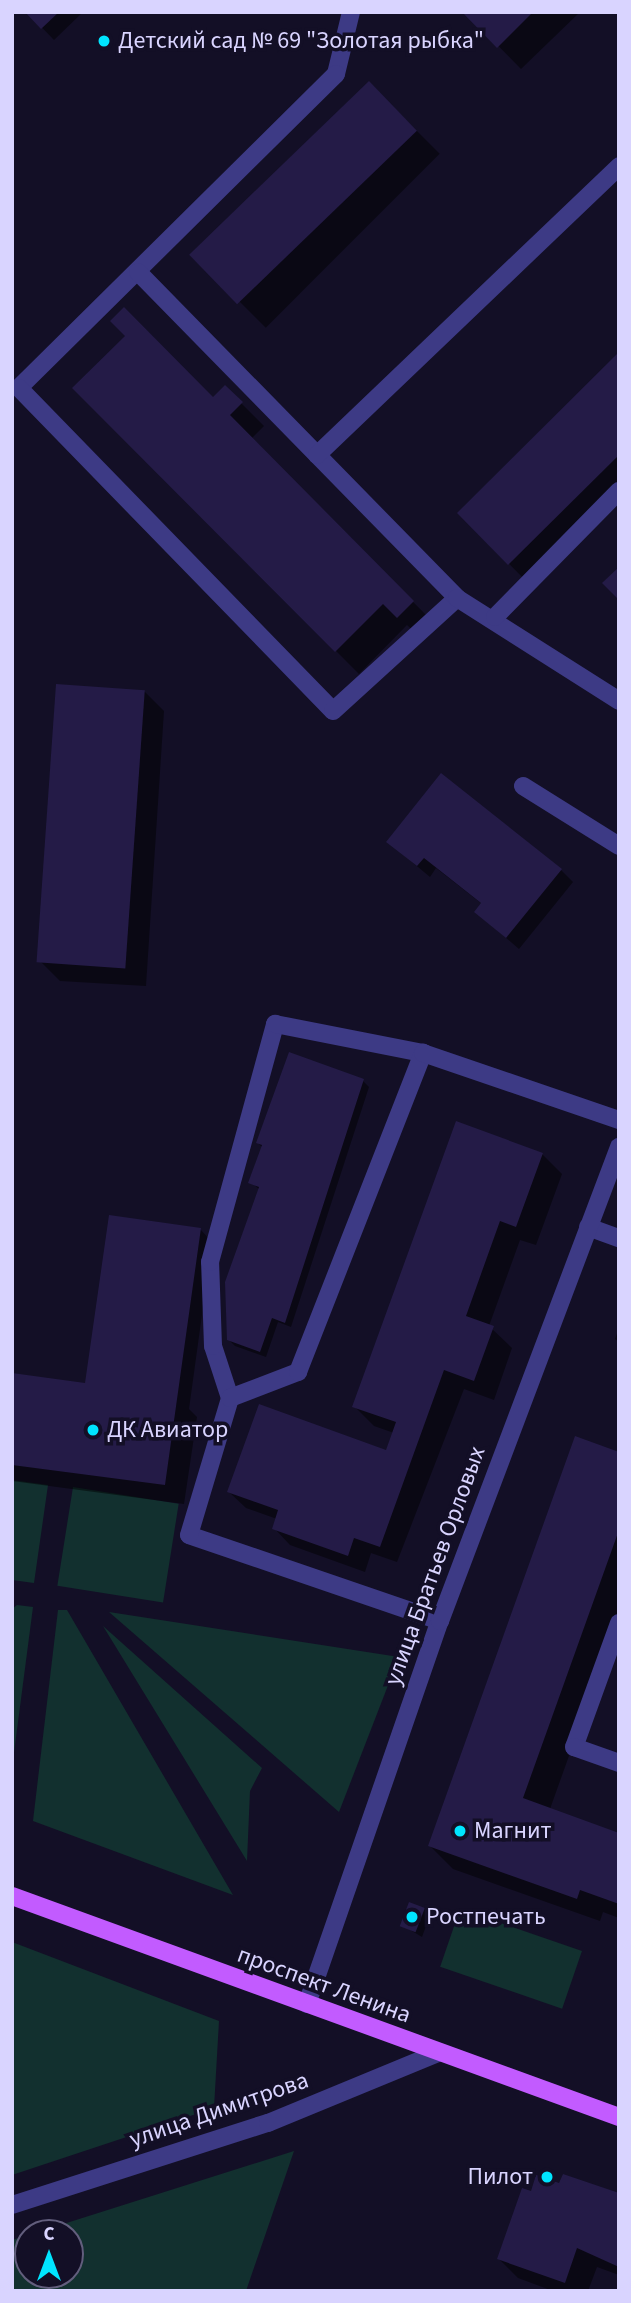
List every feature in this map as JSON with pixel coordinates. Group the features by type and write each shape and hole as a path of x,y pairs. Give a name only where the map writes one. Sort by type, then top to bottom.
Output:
{"main road":[{"name":"проспект Ленина","path":"12,1896 619,2117"}],"street":[{"path":"351,12 336,74 19,388 333,711 457,597"},
{"path":"317,455 619,166"},
{"path":"138,272 457,597 495,617 619,701"},
{"path":"495,617 619,491"},
{"path":"523,786 619,846"},
{"path":"440,1621 189,1535 230,1398 213,1346 210,1262 275,1024 423,1053 619,1119"},
{"path":"230,1398 298,1372 423,1053"},
{"name":"улица Братьев Орловых","path":"306,2004 440,1621 619,1147"},
{"path":"588,1227 619,1238"},
{"path":"619,1623 575,1747 619,1763"},
{"name":"улица Димитрова","path":"12,2206 268,2123 438,2053"}],"green space":[{"path":"12,1480 48,1485 34,1583 12,1580"},
{"path":"73,1487 179,1504 163,1603 57,1586"},
{"path":"17,1605 33,1607 12,1768 12,1609"},
{"path":"58,1610 67,1610 233,1895 33,1821"},
{"path":"109,1612 399,1657 339,1812"},
{"path":"103,1626 262,1768 250,1791 247,1861"},
{"path":"460,1909 582,1951 562,2009 440,1967"},
{"path":"12,1942 219,2021 214,2108 12,2175"},
{"path":"294,2151 246,2291 12,2291 14,2239 14,2289 84,2289 84,2219 79,2219"}],"building":[{"path":"25,12 59,12 41,29"},
{"path":"462,12 533,12 497,48"},
{"path":"369,81 417,131 237,304 189,255"},
{"path":"124,307 213,397 225,385 243,402 230,415 414,601 397,618 383,604 335,652 72,388 125,336 110,321"},
{"path":"619,352 619,455 508,565 457,513"},
{"path":"619,567 619,600 602,583"},
{"path":"56,684 145,690 125,969 37,962"},
{"path":"441,773 562,869 506,938 474,912 481,903 424,858 417,866 386,842"},
{"path":"289,1052 364,1079 285,1323 272,1318 260,1352 227,1340 225,1282 259,1187 248,1183 262,1145 256,1143"},
{"path":"456,1121 543,1153 516,1227 500,1221 466,1316 494,1326 474,1381 444,1370 380,1547 354,1538 348,1556 272,1529 278,1510 227,1492 259,1404 386,1450 396,1422 352,1407"},
{"path":"109,1215 201,1228 165,1485 12,1465 12,1373 85,1383"},
{"path":"575,1436 619,1452 619,1530 523,1798 619,1833 619,1904 580,1890 577,1899 428,1846"},
{"name":"Ростпечать","path":"409,1902 425,1908 416,1932 400,1926"},
{"path":"563,2174 619,2193 619,2267 577,2248 565,2283 497,2259 522,2188 531,2191 536,2175 559,2183"}],"place":[{"name":"Детский сад № 69 \"Золотая рыбка\"","path":"104,41"},
{"name":"ДК Авиатор","path":"93,1430"},
{"name":"Магнит","path":"460,1831"},
{"name":"Ростпечать","path":"412,1917"},
{"name":"Пилот","path":"547,2177"}]}
